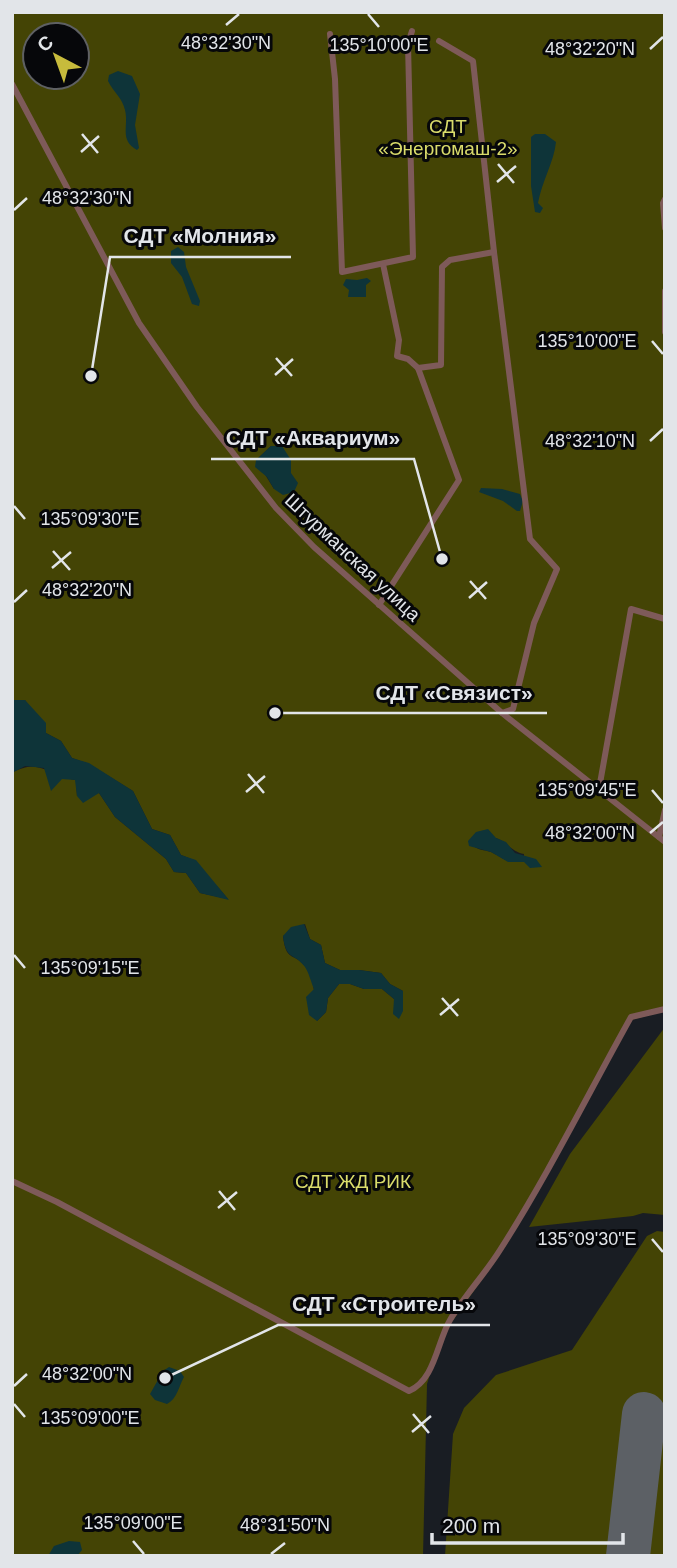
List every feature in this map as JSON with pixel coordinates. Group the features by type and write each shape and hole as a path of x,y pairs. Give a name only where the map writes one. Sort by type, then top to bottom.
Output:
{"street":[{"path":"330,34 335,79 342,272 413,257 408,44 412,31"},
{"path":"439,41 473,61 530,539 557,569 534,623 513,709 502,713"},
{"name":"Штурманская улица","path":"12,84 119,288 158,353 276,508 379,606 502,713 662,840"},
{"path":"665,199 665,228"},
{"path":"418,368 441,365 441,271 445,262 494,252"},
{"path":"379,606 459,482 418,368 408,359 397,356 399,340 383,264"},
{"path":"665,291 665,332"},
{"path":"599,789 631,609 665,620"},
{"path":"662,840 665,810"},
{"path":"12,1181 57,1202 409,1391 419,1387 426,1378 452,1316 499,1251 631,1017 665,1009"}],"green space":[{"path":"12,12 665,12 665,1011 631,1020 507,1244 442,1336 427,1384 423,1556 12,1556 12,773 37,767 76,780 77,796 99,793 115,817 166,859 174,872 186,873 200,893 228,899 195,862 181,855 170,835 152,829 133,791 89,764 72,758 61,741 46,733 25,700 12,700","holes":["271,446 290,473 274,489 256,460","496,838 524,854 524,862 509,861 475,847","305,924 310,939 321,945 325,963 340,970 381,973 390,984 403,991 394,999 382,989 339,984 328,998 326,1012 317,1021 309,972 288,953 283,936"]},
{"path":"665,1027 665,1215 643,1213 529,1227 570,1154"},
{"path":"657,1231 665,1232 665,1556 445,1556 453,1434 464,1408 496,1375 572,1350 647,1236"}],"water":[{"path":"118,71 132,76 140,94 135,125 139,148 137,150 126,137 124,105 108,81 109,75"},
{"path":"545,134 556,142 538,203 543,208 540,213 535,212 531,186 531,137"},
{"path":"178,247 184,252 186,267 200,301 199,306 192,304 182,277 171,263 171,251"},
{"path":"367,278 371,281 366,285 366,297 348,297 349,290 343,285 346,279"},
{"path":"271,446 282,446 291,460 291,473 298,483 294,492 283,495 274,489 267,477 255,467 256,460"},
{"path":"481,488 502,489 520,494 523,501 520,511 479,492"},
{"path":"12,700 25,700 46,723 46,733 61,741 72,758 89,763 133,791 152,829 170,835 181,855 196,860 229,900 200,893 186,873 174,872 166,859 115,817 99,793 83,803 77,796 75,780 62,779 51,791 44,768 25,766 12,773"},
{"path":"488,829 496,838 506,842 515,853 536,859 542,867 530,868 524,862 508,862 491,852 469,846 468,841 476,832"},
{"path":"304,924 310,939 321,945 325,963 340,970 381,973 390,984 403,991 403,1011 399,1019 393,1014 394,999 382,989 364,989 350,984 339,984 328,998 326,1012 317,1021 309,1015 306,997 314,989 305,967 288,953 283,936 291,927"},
{"path":"169,1367 180,1371 184,1377 175,1396 167,1404 155,1400 150,1394 163,1371"},
{"path":"69,1541 80,1542 82,1550 77,1556 48,1556 54,1546"}],"runway":[{"path":"628,1556 644,1414"}],"place":[{"name":"СДТ «Молния»","path":"91,376"},
{"name":"СДТ «Аквариум»","path":"442,559"},
{"name":"СДТ «Связист»","path":"275,713"},
{"name":"СДТ «Строитель»","path":"165,1378"}],"park label":[{"name":"СДТ «Энергомаш-2»","path":"448,137"},
{"name":"СДТ ЖД РИК","path":"353,1181"}]}
